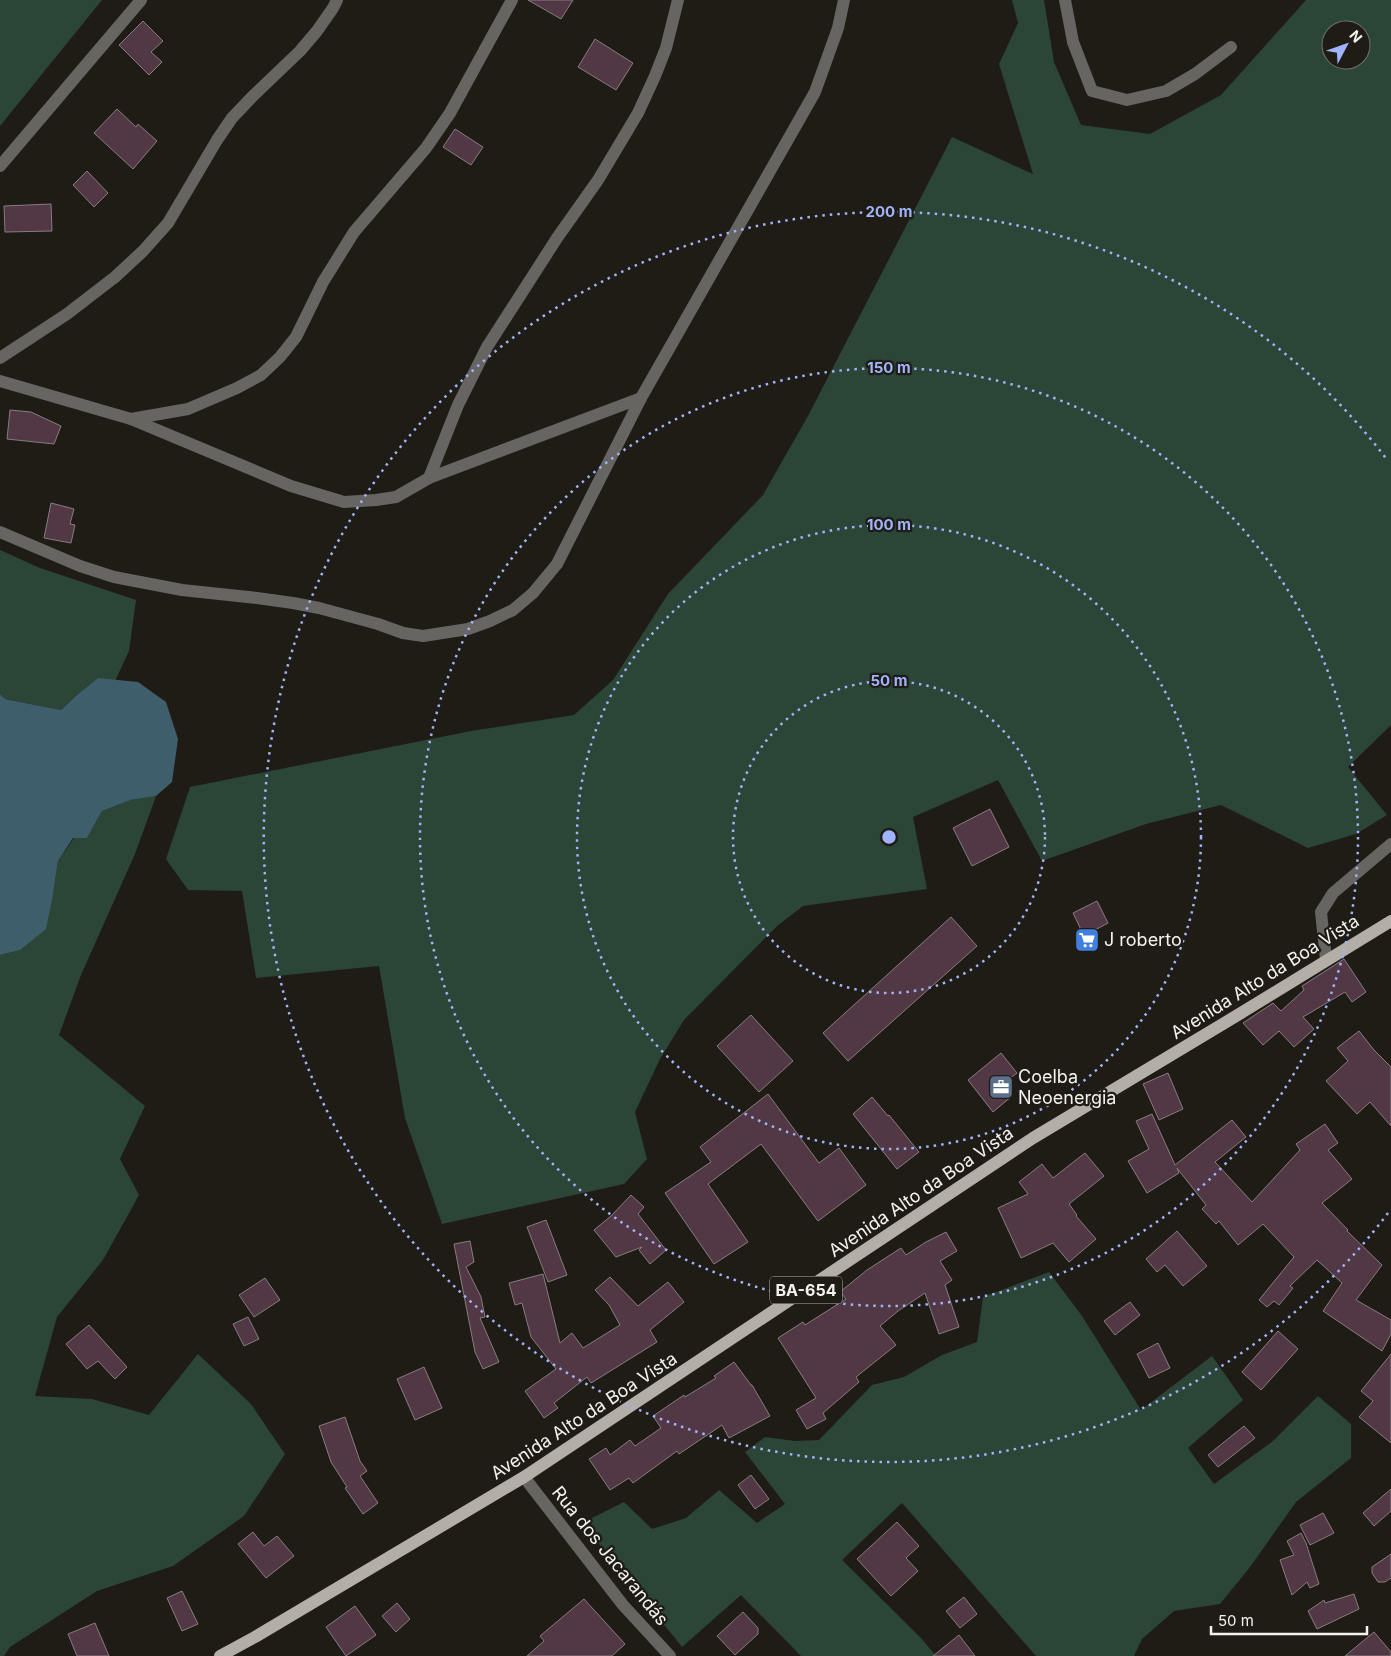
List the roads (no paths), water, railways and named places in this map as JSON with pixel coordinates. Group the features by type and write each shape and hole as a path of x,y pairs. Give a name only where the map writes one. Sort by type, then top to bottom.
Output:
{"main road":[{"name":"Avenida Alto da Boa Vista","path":"220,1656 233,1653 524,1477 1034,1138 1391,921"}],"street":[{"path":"0,166 141,0"},
{"path":"0,358 67,314 142,251 168,223 232,118 300,51 337,0"},
{"path":"131,419 188,409 237,388 261,375 280,357 296,337 323,282 354,232 426,148 450,113 512,0"},
{"path":"429,478 458,405 487,347 557,238 598,180 638,113 666,48 678,0"},
{"path":"0,532 80,566 114,577 182,590 302,605 423,636 468,629 513,610 533,593 557,564 641,398 815,92 838,28 844,0"},
{"path":"1065,0 1073,42 1092,90 1127,100 1166,91 1195,74 1231,48"},
{"path":"0,381 131,419 291,486 344,502 396,497 429,478 641,398"},
{"path":"1326,960 1322,912 1333,893 1391,844"},
{"name":"Rua dos Jacarandás","path":"524,1477 623,1605 670,1656"}],"water":[{"path":"98,678 138,682 166,702 178,739 172,782 156,796 131,800 102,811 87,838 73,838 58,861 46,929 20,950 0,955 0,694 5,699 61,710"}],"place":[{"name":"J roberto","path":"1087,940"},
{"name":"Coelba Neoenergia","path":"1001,1087"}]}
